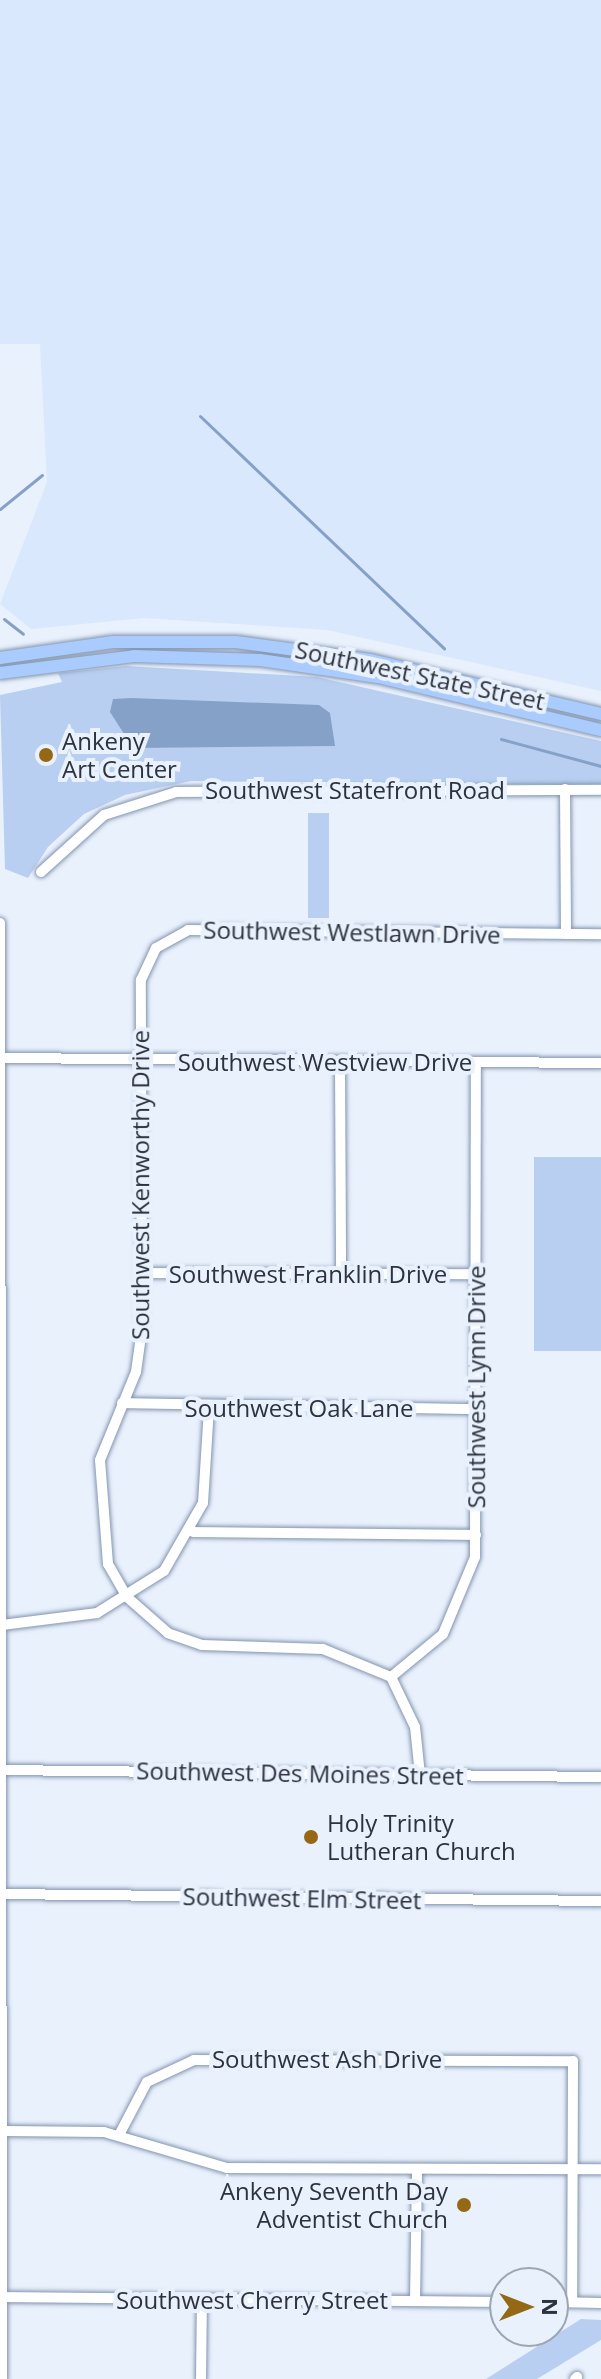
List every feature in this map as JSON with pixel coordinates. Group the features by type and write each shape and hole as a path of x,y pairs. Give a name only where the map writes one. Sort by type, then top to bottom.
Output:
{"main road":[{"name":"Southwest State Street","path":"0,658 113,642 236,642 371,660 601,714"},
{"name":"Southwest State Street","path":"0,673 134,656 260,660 378,677 601,730"}],"street":[{"path":"565,789 566,934"},
{"name":"Southwest Statefront Road","path":"41,872 104,815 176,792 601,790"},
{"path":"0,923 2,2379"},
{"name":"Southwest Westlawn Drive","path":"141,993 156,948 188,930 601,934"},
{"name":"Southwest Kenworthy Drive","path":"141,993 140,1354 101,1450 101,1514 108,1564 127,1597 148,1620 190,1642 323,1649 391,1677"},
{"name":"Southwest Westview Drive","path":"1,1058 601,1063"},
{"path":"340,1062 341,1274"},
{"name":"Southwest Lynn Drive","path":"391,1677 431,1648 458,1612 476,1535 476,1063"},
{"name":"Southwest Franklin Drive","path":"142,1273 475,1274"},
{"name":"Southwest Oak Lane","path":"122,1403 209,1407 476,1409"},
{"path":"2,1625 78,1618 127,1597 164,1571 193,1532 206,1488 209,1407"},
{"path":"193,1532 476,1535"},
{"path":"391,1677 415,1727 420,1775"},
{"name":"Southwest Des Moines Street","path":"1,1770 601,1777"},
{"name":"Southwest Elm Street","path":"2,1894 601,1901"},
{"name":"Southwest Ash Drive","path":"119,2135 147,2082 194,2060 573,2061 573,2169"},
{"path":"4,2131 119,2135 227,2168 601,2169"},
{"path":"415,2301 417,2169"},
{"path":"573,2169 572,2302 601,2303"},
{"name":"Southwest Cherry Street","path":"1,2297 489,2302"},
{"path":"201,2379 202,2300"}],"shaded area":[{"path":"0,0 601,0 601,691 327,630 144,618 31,629 0,604 47,482 40,344 0,344"},
{"path":"126,666 317,677 601,741 601,785 191,781 125,795 84,814 48,847 28,878 5,869 0,695 62,682 58,673"},
{"path":"113,699 319,705 330,713 335,746 133,748 110,712"},
{"path":"308,813 329,813 329,918 308,918"},
{"path":"534,1157 601,1157 601,1351 534,1351"},
{"path":"581,2319 601,2320 601,2340 537,2379 486,2379 537,2347 569,2347 569,2327"}],"waterway":[{"path":"200,416 444,648"},
{"path":"0,509 42,475"},
{"path":"4,619 23,634"},
{"path":"501,739 601,766"}],"place":[{"name":"Ankeny Art Center","path":"46,755"},
{"name":"Holy Trinity Lutheran Church","path":"311,1837"},
{"name":"Ankeny Seventh Day Adventist Church","path":"464,2205"}]}
